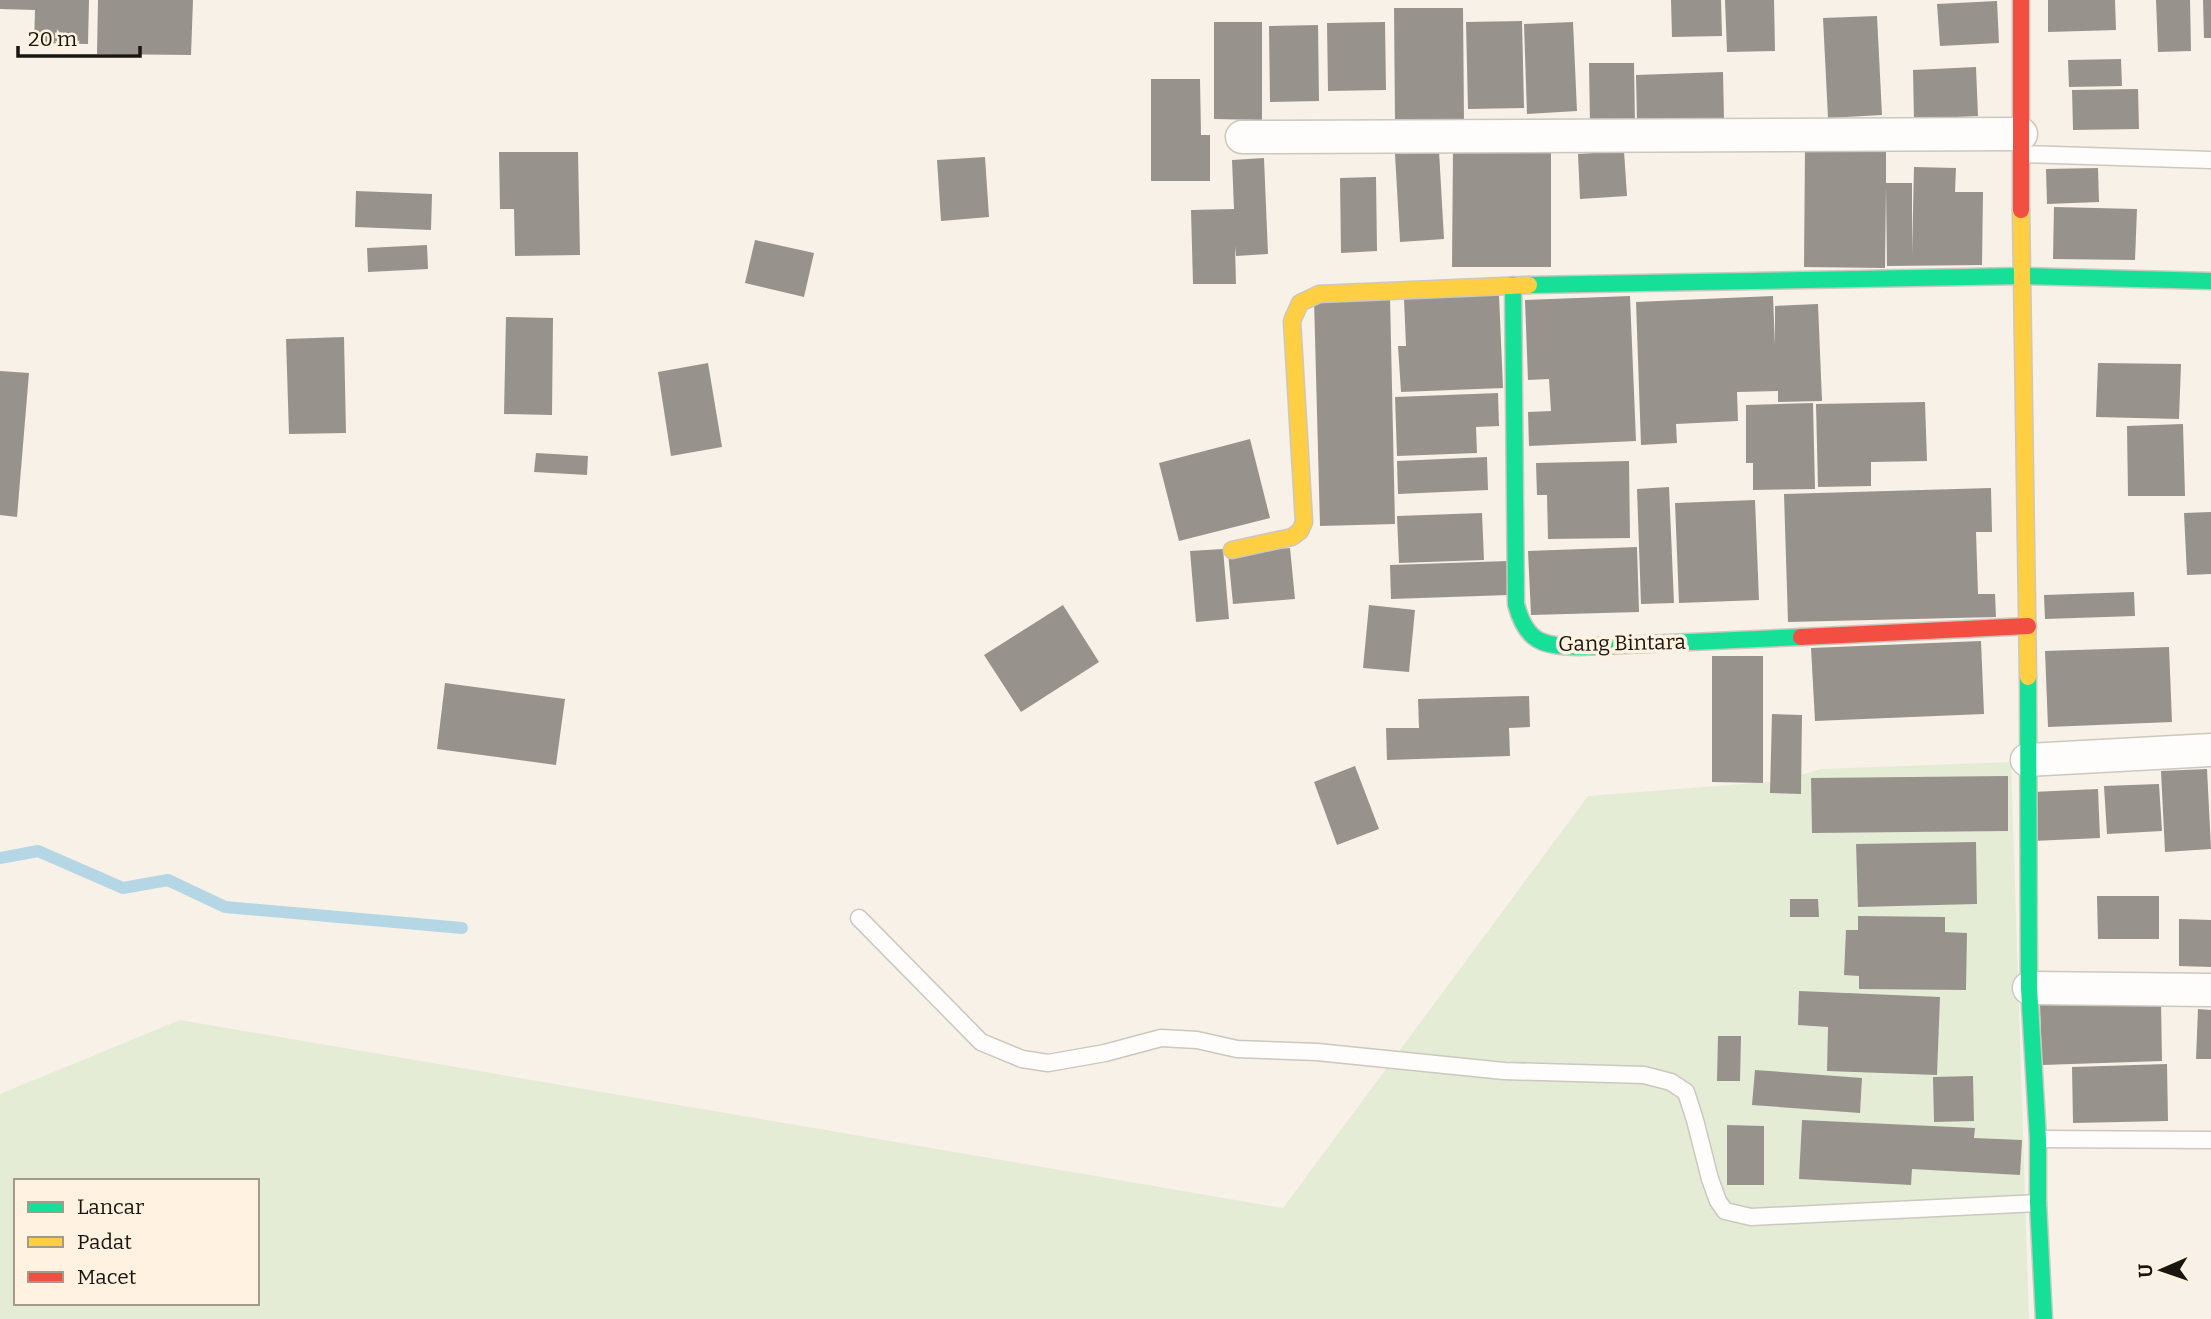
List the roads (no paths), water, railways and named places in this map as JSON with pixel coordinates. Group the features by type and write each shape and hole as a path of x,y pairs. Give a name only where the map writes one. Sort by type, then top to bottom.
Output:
{"street":[{"path":"2021,0 2021,276 2028,626 2029,988 2038,1139 2038,1203 2044,1319"},
{"path":"1242,137 2021,144"},
{"path":"1232,550 1292,537 1300,531 1304,522 1292,321 1294,310 1306,297 1319,294 1513,285 2021,276 2211,281"},
{"name":"Gang Bintara","path":"1513,285 1516,604 1519,621 1532,638 1550,646 1579,647 2028,626"},
{"path":"2027,760 2211,750"},
{"path":"2029,988 2211,990"}],"lane":[{"path":"2021,144 2211,160"},
{"path":"859,918 981,1042 1022,1059 1048,1063 1105,1053 1161,1038 1197,1040 1237,1049 1317,1052 1504,1071 1644,1075 1671,1082 1686,1092 1710,1179 1725,1211 1751,1217 2038,1203"},
{"path":"2038,1139 2211,1140"}],"waterway":[{"path":"0,858 38,851 123,888 168,880 225,907 462,928"}]}
